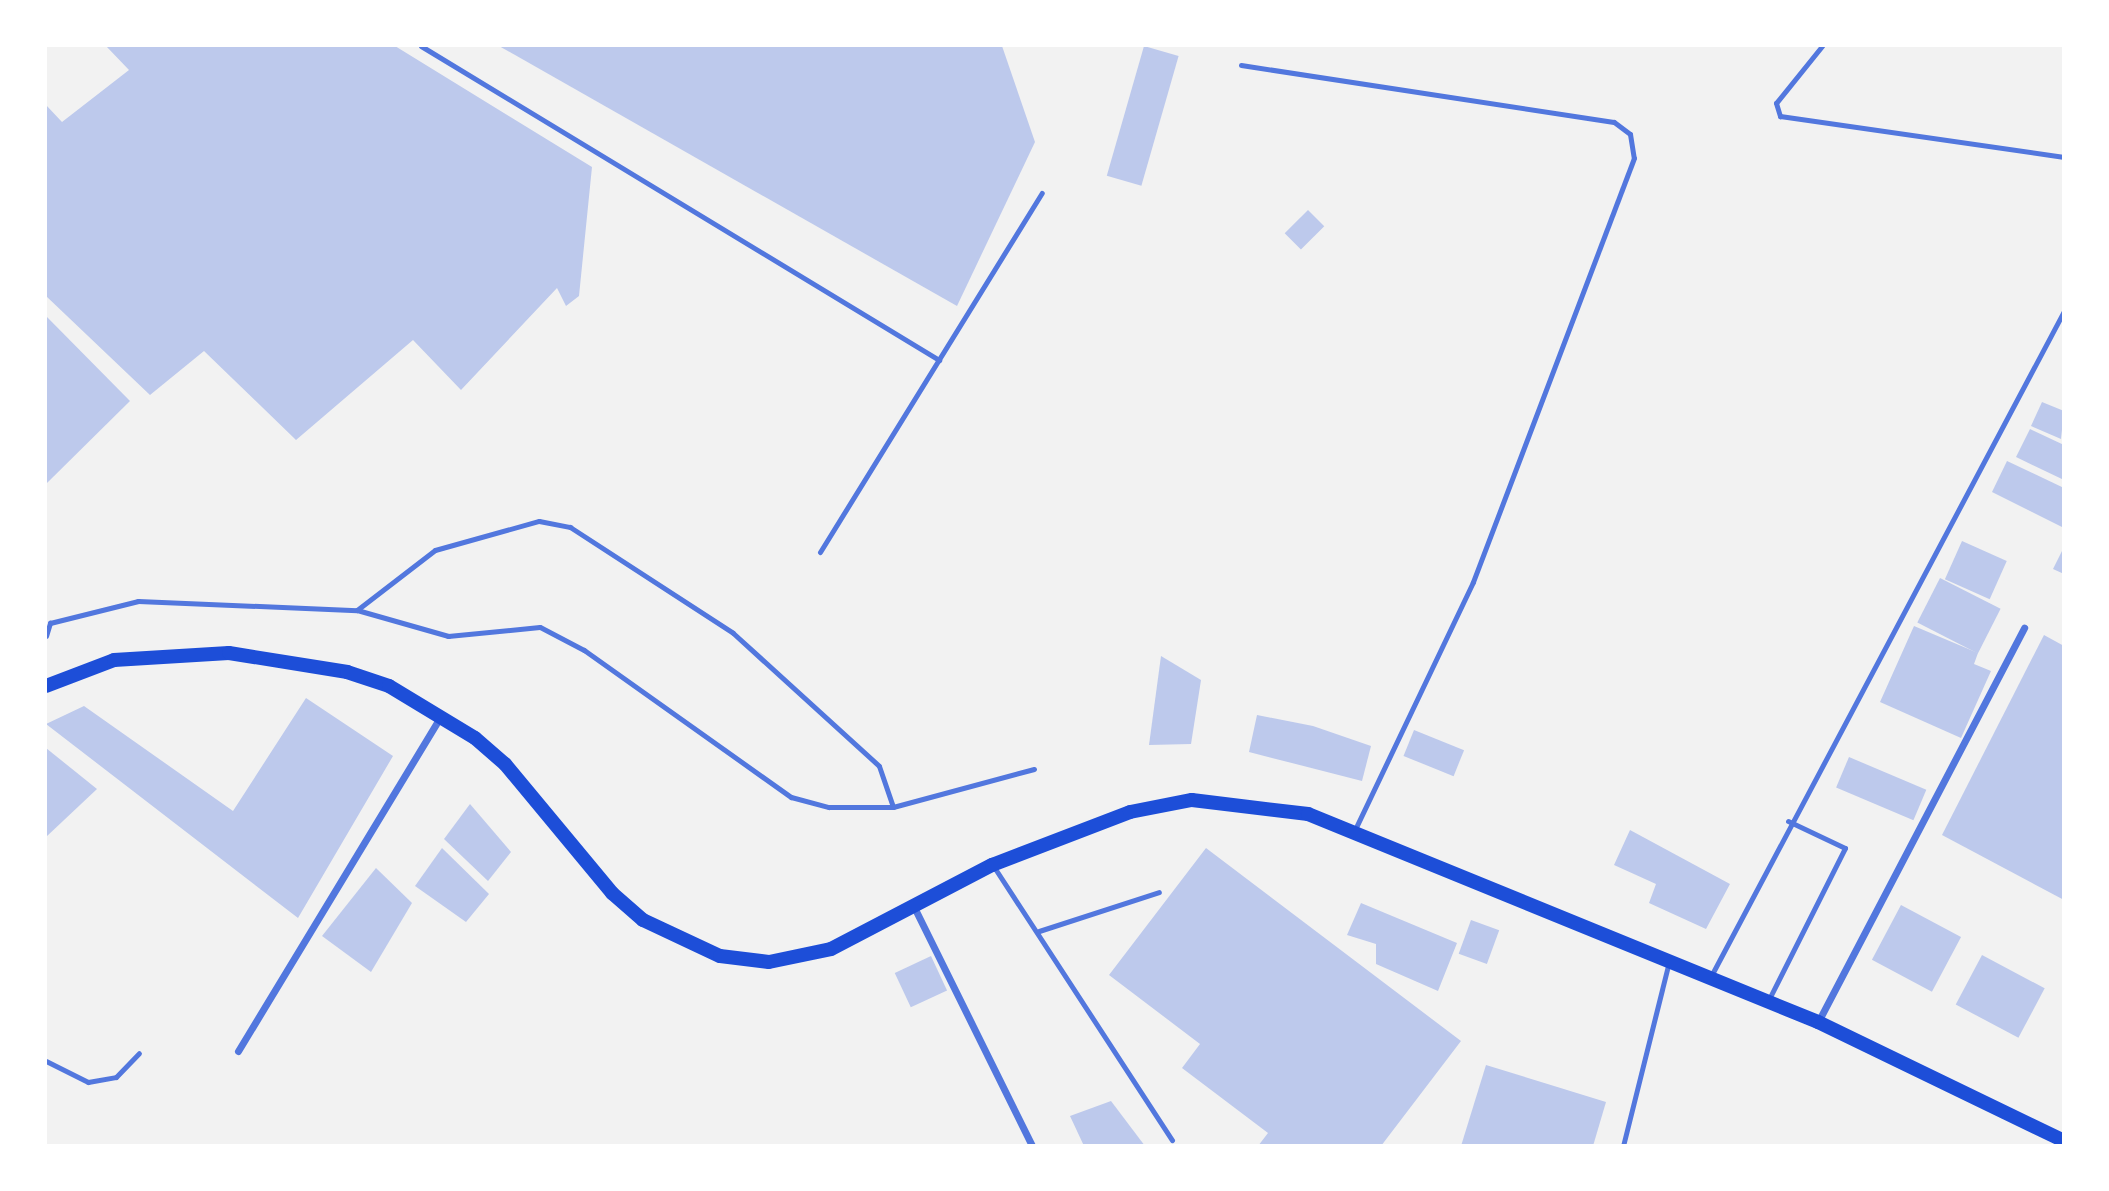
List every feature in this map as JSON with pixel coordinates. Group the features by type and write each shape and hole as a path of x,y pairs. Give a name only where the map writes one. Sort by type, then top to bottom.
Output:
{"main road":[{"path":"46,686 114,660 229,653 347,672 389,686 440,716 505,764 612,893 678,939 720,956 800,960 915,909 992,865 1130,812 1192,800 1272,807 1354,831 1669,958 1818,1022 2063,1141"}],"street":[{"path":"1818,1022 2024,628"},
{"path":"238,1051 440,716"},
{"path":"915,909 1032,1146"}],"lane":[{"path":"421,46 939,360"},
{"path":"1822,46 1776,103 1780,116 2063,157"},
{"path":"1241,65 1614,122 1630,134 1634,158 1473,582 1354,831"},
{"path":"820,552 1042,193"},
{"path":"1711,976 1788,821 2063,311"},
{"path":"357,610 435,550 539,521 570,527 733,634 879,766 893,807"},
{"path":"46,636 50,623 138,601 357,610 448,636 540,627 584,650 791,797 828,807 893,807 1034,769"},
{"path":"1768,1000 1844,848 1788,821"},
{"path":"992,865 1039,931 1172,1140"},
{"path":"1039,931 1158,892"},
{"path":"1623,1146 1669,958"},
{"path":"46,1060 88,1082 116,1077 139,1053"}],"building":[{"path":"106,46 395,46 592,167 579,296 566,306 557,288 461,390 413,340 296,440 204,351 150,395 46,296 46,105 62,122 129,70"},
{"path":"499,46 1002,46 1035,142 957,306"},
{"path":"1144,46 1179,56 1141,186 1107,176"},
{"path":"1308,210 1324,226 1301,250 1285,233"},
{"path":"46,316 130,401 46,484"},
{"path":"2042,402 2064,411 2061,439 2031,426"},
{"path":"2030,429 2064,445 2064,480 2016,457"},
{"path":"2007,461 2064,488 2064,528 1992,492"},
{"path":"1962,541 2007,561 1990,599 1945,579"},
{"path":"2064,547 2064,574 2053,569"},
{"path":"1940,578 2001,609 1978,653 1917,623"},
{"path":"1914,626 1978,653 1974,664 1991,671 1961,738 1880,702"},
{"path":"2044,635 2064,646 2064,900 1942,835"},
{"path":"1161,656 1201,680 1191,744 1149,745"},
{"path":"306,698 393,756 298,918 46,724 84,706 233,811"},
{"path":"1257,715 1313,726 1371,746 1362,781 1249,752"},
{"path":"1414,730 1464,750 1454,776 1404,756"},
{"path":"46,748 97,789 46,837"},
{"path":"1849,757 1926,790 1913,820 1836,787"},
{"path":"470,804 511,852 488,881 444,839"},
{"path":"1630,830 1730,884 1706,929 1649,903 1656,884 1614,865"},
{"path":"442,848 489,894 466,922 415,886"},
{"path":"1206,848 1461,1041 1381,1146 1258,1146 1268,1133 1182,1068 1200,1044 1109,975"},
{"path":"376,868 412,903 371,972 322,936"},
{"path":"1361,903 1457,943 1438,991 1376,964 1376,944 1347,935"},
{"path":"1901,905 1961,937 1932,992 1872,960"},
{"path":"1471,920 1499,930 1487,964 1459,954"},
{"path":"1982,955 2045,988 2018,1038 1956,1004"},
{"path":"931,956 947,990 911,1007 895,973"},
{"path":"1486,1065 1606,1102 1593,1146 1461,1146"},
{"path":"1111,1101 1145,1146 1084,1146 1070,1116"}]}
